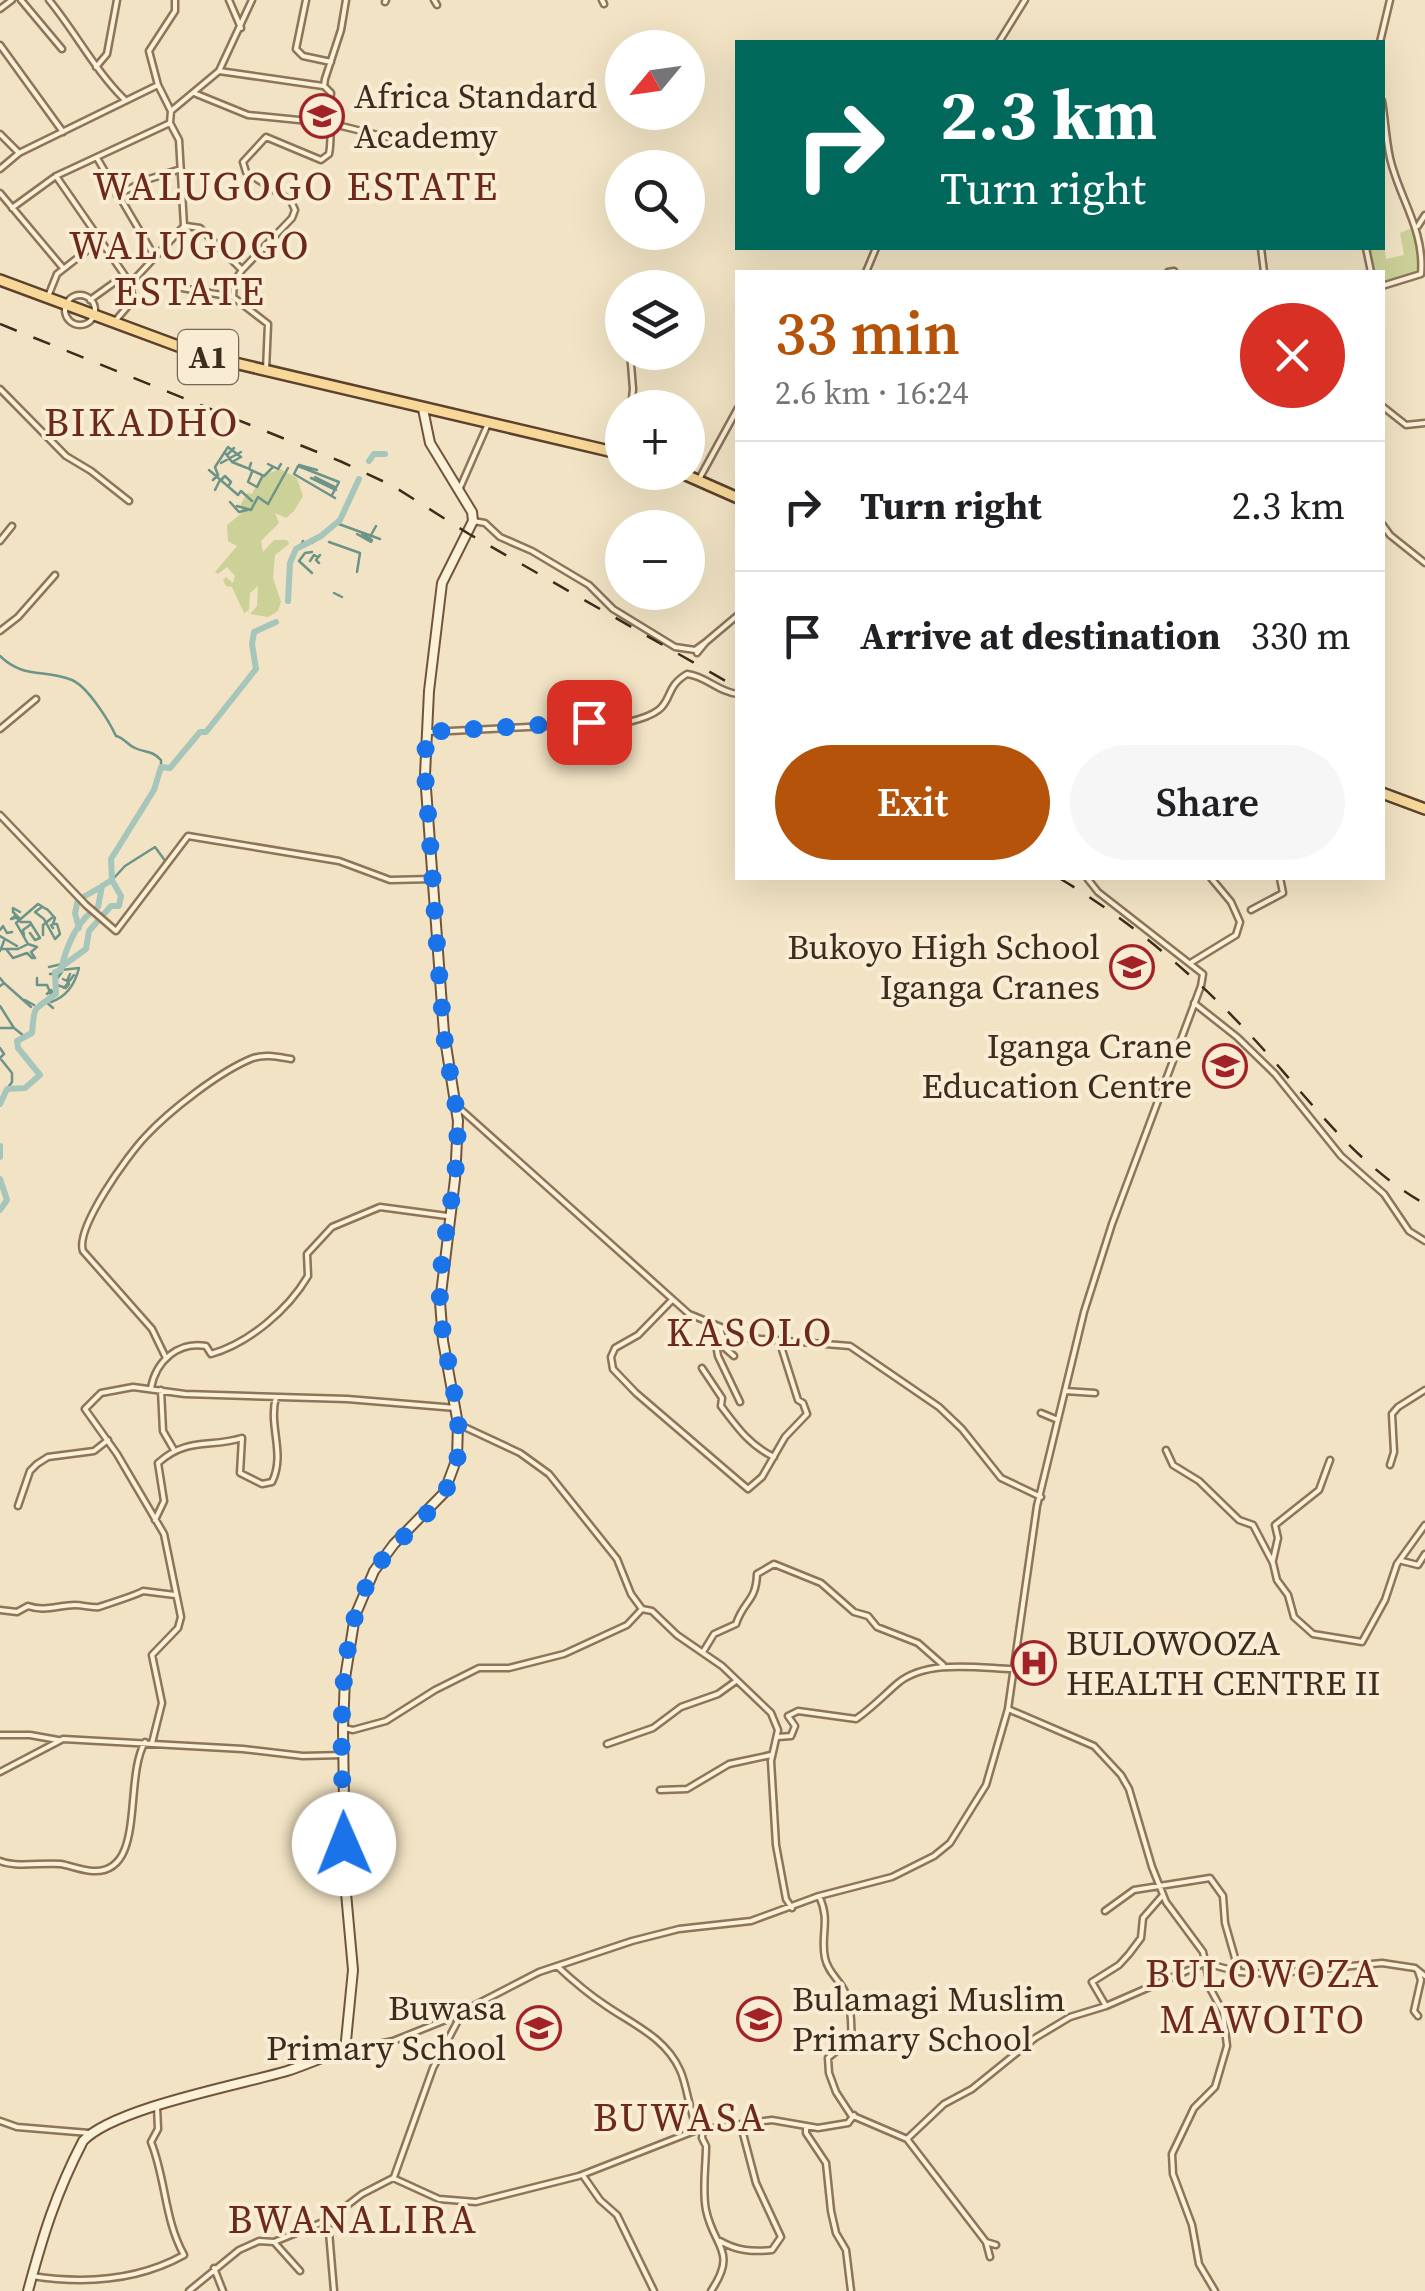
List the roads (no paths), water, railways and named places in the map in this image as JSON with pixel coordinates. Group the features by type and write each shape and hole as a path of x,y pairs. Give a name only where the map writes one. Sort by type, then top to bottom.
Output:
{"main road":[{"name":"A1","path":"0,280 205,356 605,449"},
{"path":"28,2291 34,2259 55,2198 90,2133 116,2119 345,2051 353,1970 345,1882 343,1728 355,1616 365,1587 386,1552 438,1501 451,1481 457,1458 458,1424 440,1302 458,1121 444,1033 425,774 442,584 474,520 430,443 423,409"},
{"path":"705,484 735,497"},
{"path":"1385,794 1425,810"}],"street":[{"path":"0,10 12,0"},
{"path":"21,0 62,49"},
{"path":"50,0 84,44 96,67 126,101"},
{"path":"96,67 107,54 117,0"},
{"path":"130,284 184,226 179,140 170,123 171,110 158,85 149,52 175,11 175,0"},
{"path":"229,0 240,28"},
{"path":"171,110 219,71 252,0"},
{"path":"306,0 296,49 303,56 331,62"},
{"path":"324,86 346,0"},
{"path":"1001,40 1025,0"},
{"path":"1380,40 1390,0"},
{"path":"0,45 63,132"},
{"path":"219,71 324,86 331,93 329,154 321,160 266,137 243,162 246,172 292,201 295,210 292,218 242,270 234,282 233,297"},
{"path":"0,168 20,154 158,85"},
{"path":"194,93 248,116 329,123 386,137"},
{"path":"12,208 56,176 170,123"},
{"path":"1385,124 1400,189 1418,226 1423,264 1421,274 1385,285"},
{"path":"0,134 20,154"},
{"path":"97,158 155,258"},
{"path":"117,196 182,168"},
{"path":"56,176 130,284 133,300 112,323"},
{"path":"0,193 63,268"},
{"path":"1418,226 1425,215"},
{"path":"184,226 200,228 242,270"},
{"path":"46,298 56,274 99,240"},
{"path":"90,300 123,276"},
{"path":"182,288 233,297 268,324 266,370"},
{"path":"64,304 76,296 90,300 95,307 94,316"},
{"path":"0,389 66,456 129,501"},
{"path":"1385,408 1406,425 1425,423"},
{"path":"705,468 735,414"},
{"path":"459,490 488,423"},
{"path":"474,520 589,585 613,609 675,647 695,650 735,618"},
{"path":"0,541 12,526"},
{"path":"1385,528 1425,563"},
{"path":"0,630 18,617 54,576"},
{"path":"698,653 706,642"},
{"path":"426,732 628,722 660,712 678,680 690,674 735,693"},
{"path":"0,729 36,699"},
{"path":"0,815 86,905 116,930 188,836 339,861 390,880 433,879"},
{"path":"345,2051 385,2044 557,1966 666,1931 738,1924 819,1896 892,1877 934,1856 950,1843 986,1785 1008,1709 1037,1506 1084,1312 1203,974 1103,896 1089,880"},
{"path":"1190,964 1236,935 1240,922 1231,902 1212,880"},
{"path":"1251,910 1283,894 1280,880"},
{"path":"1194,1003 1275,1074 1342,1156 1384,1194 1409,1231 1425,1241"},
{"path":"166,1358 152,1329 83,1251 82,1232 143,1139 200,1089 254,1058 267,1055 291,1059"},
{"path":"454,1104 671,1301 712,1326 748,1338 850,1346 939,1407 1001,1478 1041,1497"},
{"path":"151,1388 156,1370 166,1358 187,1345 206,1346 211,1354 231,1348 279,1312 308,1276 306,1254 332,1227 380,1207 450,1217"},
{"path":"671,1301 638,1335 615,1348 611,1357 616,1374 748,1488 762,1478 784,1437 806,1414 779,1340"},
{"path":"712,1326 718,1356 740,1402"},
{"path":"720,1328 726,1349 734,1356"},
{"path":"702,1368 733,1423 774,1458"},
{"path":"152,1743 162,1704 152,1654 181,1623 167,1544 108,1440 86,1414 91,1400 120,1388 151,1388 186,1394 347,1399 456,1408"},
{"path":"162,1390 163,1432 174,1450"},
{"path":"1390,1464 1394,1445 1392,1414 1425,1390"},
{"path":"1065,1392 1095,1393"},
{"path":"154,1520 164,1501 158,1463 189,1444 242,1438 240,1472 262,1484 272,1482 280,1459 274,1416 276,1397"},
{"path":"1041,1413 1058,1420"},
{"path":"458,1424 520,1452 549,1474 616,1559 642,1609 652,1611 677,1635 703,1652 771,1713 777,1737 772,1756 784,1911"},
{"path":"18,1506 36,1464 48,1457 94,1452 108,1440"},
{"path":"1166,1450 1173,1465 1199,1481 1239,1520 1253,1525 1273,1563"},
{"path":"1330,1460 1318,1490 1278,1520 1273,1572 1288,1594 1292,1613 1309,1630 1324,1637 1362,1642 1385,1600 1400,1560 1425,1525"},
{"path":"1400,1560 1418,1565 1425,1554"},
{"path":"703,1652 714,1634 736,1624 740,1612 757,1592 757,1574 774,1564 783,1564 821,1584 854,1612 868,1616 877,1627 918,1643 943,1666"},
{"path":"0,1610 17,1612 28,1606 37,1610 76,1604 97,1608 142,1591 176,1596"},
{"path":"343,1728 353,1730 386,1721 479,1668 509,1668 564,1654 626,1625 642,1609"},
{"path":"777,1737 790,1736 795,1726 788,1716 798,1711 856,1719 887,1697 900,1681 943,1666 1014,1669"},
{"path":"607,1744 653,1728 681,1707 718,1694 736,1681"},
{"path":"1008,1709 1094,1746 1108,1759 1129,1789 1164,1896 1202,1952 1211,1990 1223,2012 1227,2046 1215,2087 1194,2108 1172,2154 1173,2174 1192,2226 1198,2264 1214,2291"},
{"path":"0,1735 30,1734 58,1740 145,1742 303,1756 343,1755"},
{"path":"0,1772 18,1766 58,1740"},
{"path":"0,1861 62,1864 95,1872 114,1866 130,1845 132,1788 137,1756 145,1742"},
{"path":"660,1790 687,1789 730,1764 772,1756"},
{"path":"1105,1911 1134,1890 1210,1878 1223,1896 1225,1923 1239,1972"},
{"path":"819,1896 827,1911 823,1953 832,1976 844,1990 852,2020 850,2040 828,2058 840,2099 850,2115 907,2139 986,2242 990,2257"},
{"path":"1106,2006 1092,1982 1120,1965 1142,1938 1143,1918 1164,1896"},
{"path":"786,1899 792,1908"},
{"path":"907,2139 944,2104 972,2089 1035,2038 1070,2017 1106,2006 1204,1963 1239,1972 1271,1974 1382,1963 1416,1968 1425,1976"},
{"path":"557,1966 608,2008 637,2022 681,2071 687,2104 706,2146 706,2212 725,2253 724,2273 711,2291"},
{"path":"1416,1968 1420,1974 1414,2011 1418,2016"},
{"path":"189,2291 214,2268 259,2240 274,2242 328,2220 362,2194 393,2178 433,2068 463,2011"},
{"path":"32,2276 102,2282 150,2270 184,2255 165,2212 162,2176 150,2142 158,2128 157,2106"},
{"path":"393,2178 439,2199 470,2202 517,2194 583,2175 700,2130 772,2120 806,2128 848,2122 854,2115"},
{"path":"0,2121 17,2127 90,2133"},
{"path":"720,2241 733,2249 758,2252 772,2250 781,2237 756,2183 741,2126"},
{"path":"806,2128 826,2163 831,2211 836,2233 846,2250 852,2291"},
{"path":"583,2175 600,2200 617,2215 654,2291"},
{"path":"328,2220 334,2291"},
{"path":"274,2242 300,2271"},
{"path":"986,2242 996,2245"},
{"path":"214,2268 223,2291"}],"waterway":[{"path":"67,311 90,318"},
{"path":"95,320 113,327"},
{"path":"115,328 136,335"},
{"path":"139,336 153,342"},
{"path":"156,343 163,345"},
{"path":"225,366 263,375"},
{"path":"213,480 218,475 215,467 228,447 241,457 232,462"},
{"path":"227,455 234,448"},
{"path":"221,463 241,452"},
{"path":"226,454 232,462 247,468"},
{"path":"369,461 374,454 385,454"},
{"path":"251,463 249,469 264,476 273,467"},
{"path":"268,464 278,469 281,464"},
{"path":"299,465 317,470"},
{"path":"332,495 339,482 298,466 294,474 335,498"},
{"path":"237,506 251,510 258,497 268,504 288,468"},
{"path":"209,470 238,495 241,491 252,501"},
{"path":"252,472 248,482 257,487 262,477"},
{"path":"222,479 225,476 231,482 229,485"},
{"path":"315,477 335,487"},
{"path":"311,478 336,490"},
{"path":"288,601 290,563 296,549 340,520 359,479"},
{"path":"215,490 220,480"},
{"path":"230,502 239,512 247,510"},
{"path":"336,523 380,539"},
{"path":"370,537 376,526"},
{"path":"357,534 371,542 362,534"},
{"path":"312,543 320,536"},
{"path":"301,546 303,541"},
{"path":"329,542 360,553 357,572"},
{"path":"312,552 305,553 299,561 312,573"},
{"path":"310,561 314,555 318,557"},
{"path":"319,563 316,560 320,555"},
{"path":"334,593 342,597"},
{"path":"0,1104 7,1089 25,1088 40,1075 18,1048 17,1041 32,1033 36,1010 56,994 55,972 61,970 79,926 98,907 102,886 112,880 111,859 154,790 161,767 170,768 200,732 206,732 256,669 254,632 276,622"},
{"path":"0,656 17,668 78,684 116,736 155,755 161,760 161,767"},
{"path":"112,880 125,866 155,847 166,862"},
{"path":"61,967 86,949 89,931 111,906 119,906 121,896 113,882"},
{"path":"79,928 75,913 78,900 101,887"},
{"path":"28,944 16,923 38,904 47,909 55,918 53,924 57,924 60,934 55,939 44,919 35,912 42,907"},
{"path":"20,912 13,908 20,919"},
{"path":"15,918 11,919 15,916 21,922 30,922 40,938 35,940 30,933"},
{"path":"43,935 43,925 53,917"},
{"path":"24,936 23,930 30,925"},
{"path":"0,930 3,926 7,933 12,932"},
{"path":"0,936 17,946"},
{"path":"0,951 4,941"},
{"path":"3,949 28,944 37,947 31,952 35,958 27,953 13,958 6,949"},
{"path":"49,967 62,964"},
{"path":"51,1002 69,989 79,968 61,970"},
{"path":"56,980 62,972"},
{"path":"63,979 67,981 70,974"},
{"path":"64,988 74,975"},
{"path":"0,978 4,983 0,986"},
{"path":"37,978 37,985 47,985 52,997"},
{"path":"4,983 31,1007"},
{"path":"57,985 66,988 69,984"},
{"path":"47,994 51,990 55,995"},
{"path":"25,1000 34,1005"},
{"path":"45,1001 53,1008"},
{"path":"0,1006 24,1036"},
{"path":"0,1028 12,1028"},
{"path":"0,1048 4,1054 0,1058"},
{"path":"0,1058 12,1073 7,1089"},
{"path":"0,1146 0,1157"},
{"path":"0,1179 7,1200 0,1210"}],"railway":[{"path":"0,324 393,486 469,534 735,686"},
{"path":"1062,880 1137,931 1186,972 1254,1039 1354,1149 1399,1188 1425,1204"}],"place":[{"name":"Africa Standard Academy","path":"322,116"},
{"name":"Bukoyo High School Iganga Cranes","path":"1132,967"},
{"name":"Iganga Crane Education Centre","path":"1225,1066"},
{"name":"BULOWOOZA HEALTH CENTRE II","path":"1034,1663"},
{"name":"Bulamagi Muslim Primary School","path":"759,2019"},
{"name":"Buwasa Primary School","path":"539,2028"}],"district":[{"name":"WALUGOGO ESTATE","path":"296,186"},
{"name":"WALUGOGO ESTATE","path":"190,268"},
{"name":"BIKADHO","path":"142,422"},
{"name":"KASOLO","path":"750,1332"},
{"name":"BULOWOZA MAWOITO","path":"1263,1996"},
{"name":"BUWASA","path":"680,2117"},
{"name":"BWANALIRA","path":"353,2219"}]}
